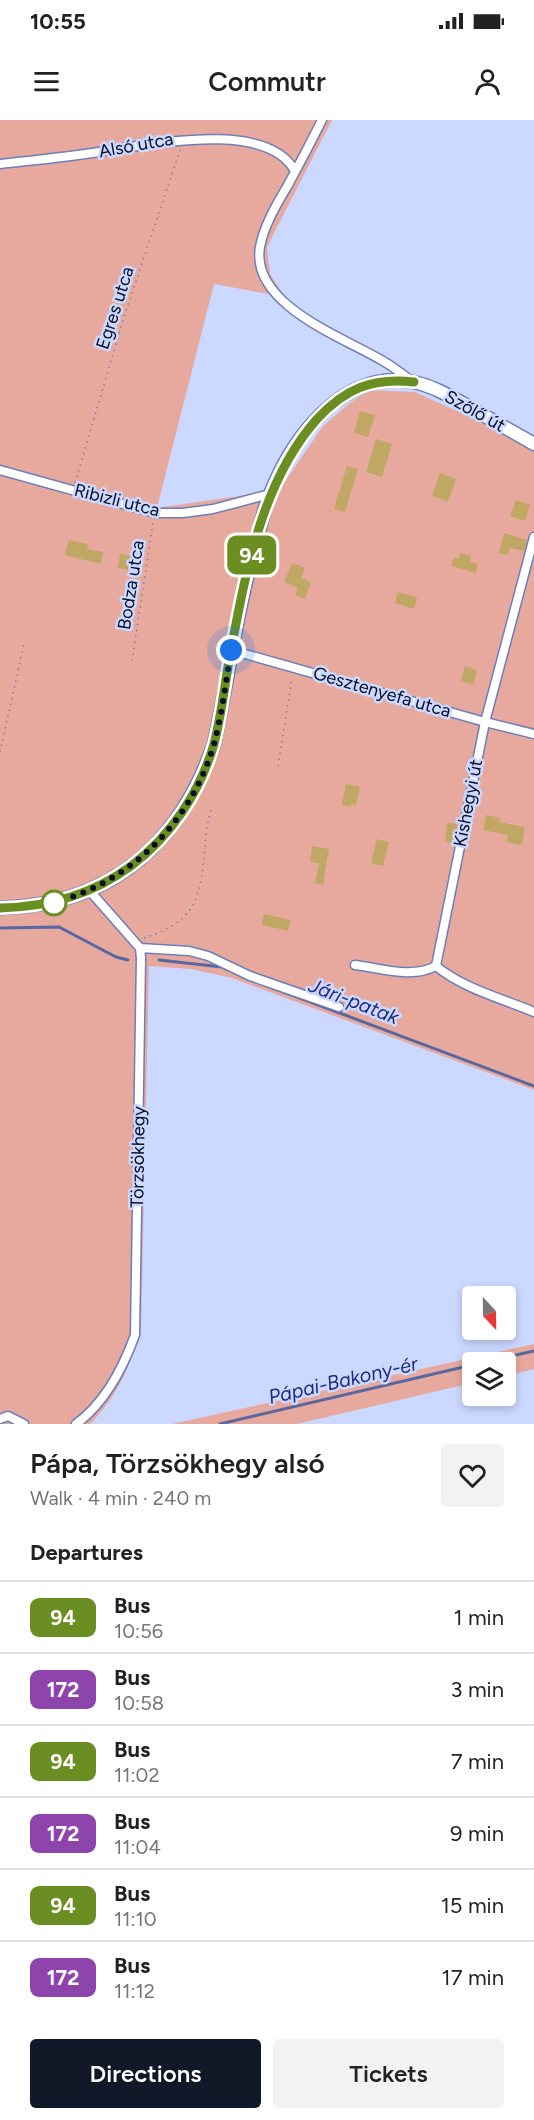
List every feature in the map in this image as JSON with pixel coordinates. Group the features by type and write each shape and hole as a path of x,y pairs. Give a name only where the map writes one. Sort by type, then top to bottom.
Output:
{"main road":[{"path":"0,908 48,904 89,891 115,877 155,847 175,823 205,769 214,744 247,573 270,494 288,458 324,412 339,398 357,388 377,382 398,380 414,382"},
{"name":"Szőlő út","path":"414,382 447,395 534,444"}],"street":[{"path":"322,120 272,215 260,248 260,265 268,283 286,305 307,320 384,362 414,382"},
{"name":"Alsó utca","path":"0,164 105,151 185,136 213,134 262,141 285,155 295,171"},
{"name":"Ribizli utca","path":"0,470 155,513 183,513 213,509 270,494"},
{"name":"Kishegyi út","path":"436,966 485,722 534,537"},
{"name":"Gesztenyefa utca","path":"231,650 534,734"},
{"path":"89,891 137,945 189,951 208,956 250,976 339,1006"},
{"name":"Törzsökhegy","path":"76,1424 93,1409 106,1391 122,1366 135,1335 137,945"},
{"path":"355,965 401,972 422,972 436,966 450,977 466,985 534,1012"},
{"path":"4,1418 24,1424"}],"path":[{"name":"Egres utca","path":"73,489 123,320 185,136"},
{"name":"Bodza utca","path":"132,661 155,513"},
{"path":"0,752 24,644"},
{"path":"278,766 293,666"},
{"path":"137,945 173,927 194,907 204,861 207,820 211,810"}],"shaded area":[{"path":"0,120 332,120 267,247 270,274 285,297 214,284 157,508 279,490 323,426 351,402 370,390 415,392 534,446 534,1090 232,978 191,969 149,966 141,1330 122,1380 108,1403 90,1424 0,1424"},
{"path":"534,1344 534,1369 516,1374 516,1352 498,1352"},
{"path":"462,1360 462,1385 297,1424 172,1424"}],"building":[{"path":"360,411 375,415 368,437 354,433"},
{"path":"376,439 392,444 382,477 366,472"},
{"path":"347,466 358,469 345,512 334,509"},
{"path":"440,473 456,479 448,502 432,496"},
{"path":"516,500 530,505 525,521 510,516"},
{"path":"504,533 527,540 524,551 510,548 508,555 499,553"},
{"path":"69,540 88,544 87,549 103,552 101,564 65,555"},
{"path":"460,553 471,556 470,562 478,564 476,573 451,566 454,557 459,559"},
{"path":"120,554 136,557 133,571 118,568"},
{"path":"292,563 305,568 301,578 311,582 305,599 295,595 298,588 284,582"},
{"path":"398,592 417,597 414,609 395,603"},
{"path":"465,666 477,670 473,685 461,681"},
{"path":"346,784 360,787 356,805 351,804 350,807 342,805"},
{"path":"486,815 500,818 499,822 525,827 522,845 506,842 508,835 483,830"},
{"path":"447,823 457,824 454,843 445,842"},
{"path":"377,839 389,842 383,866 371,863"},
{"path":"312,846 329,849 323,885 315,883 319,863 310,862"},
{"path":"264,914 291,920 288,931 262,925"}],"waterway":[{"name":"Jári-patak","path":"0,928 59,927 116,957 128,960"},
{"name":"Jári-patak","path":"159,960 222,967 228,970"},
{"name":"Jári-patak","path":"265,985 534,1086"},
{"name":"Pápai-Bakony-ér","path":"516,1355 534,1351"},
{"name":"Pápai-Bakony-ér","path":"220,1424 462,1367"}],"bus line":[{"name":"94","path":"0,908 48,904 102,885 155,847 175,823 198,786 214,744 247,573 270,494 288,458 330,405 346,393 377,382 398,380 414,382"}],"route":[{"path":"54,903 48,904 76,896 115,877 155,847 175,823 198,786 214,744 231,650"}]}
